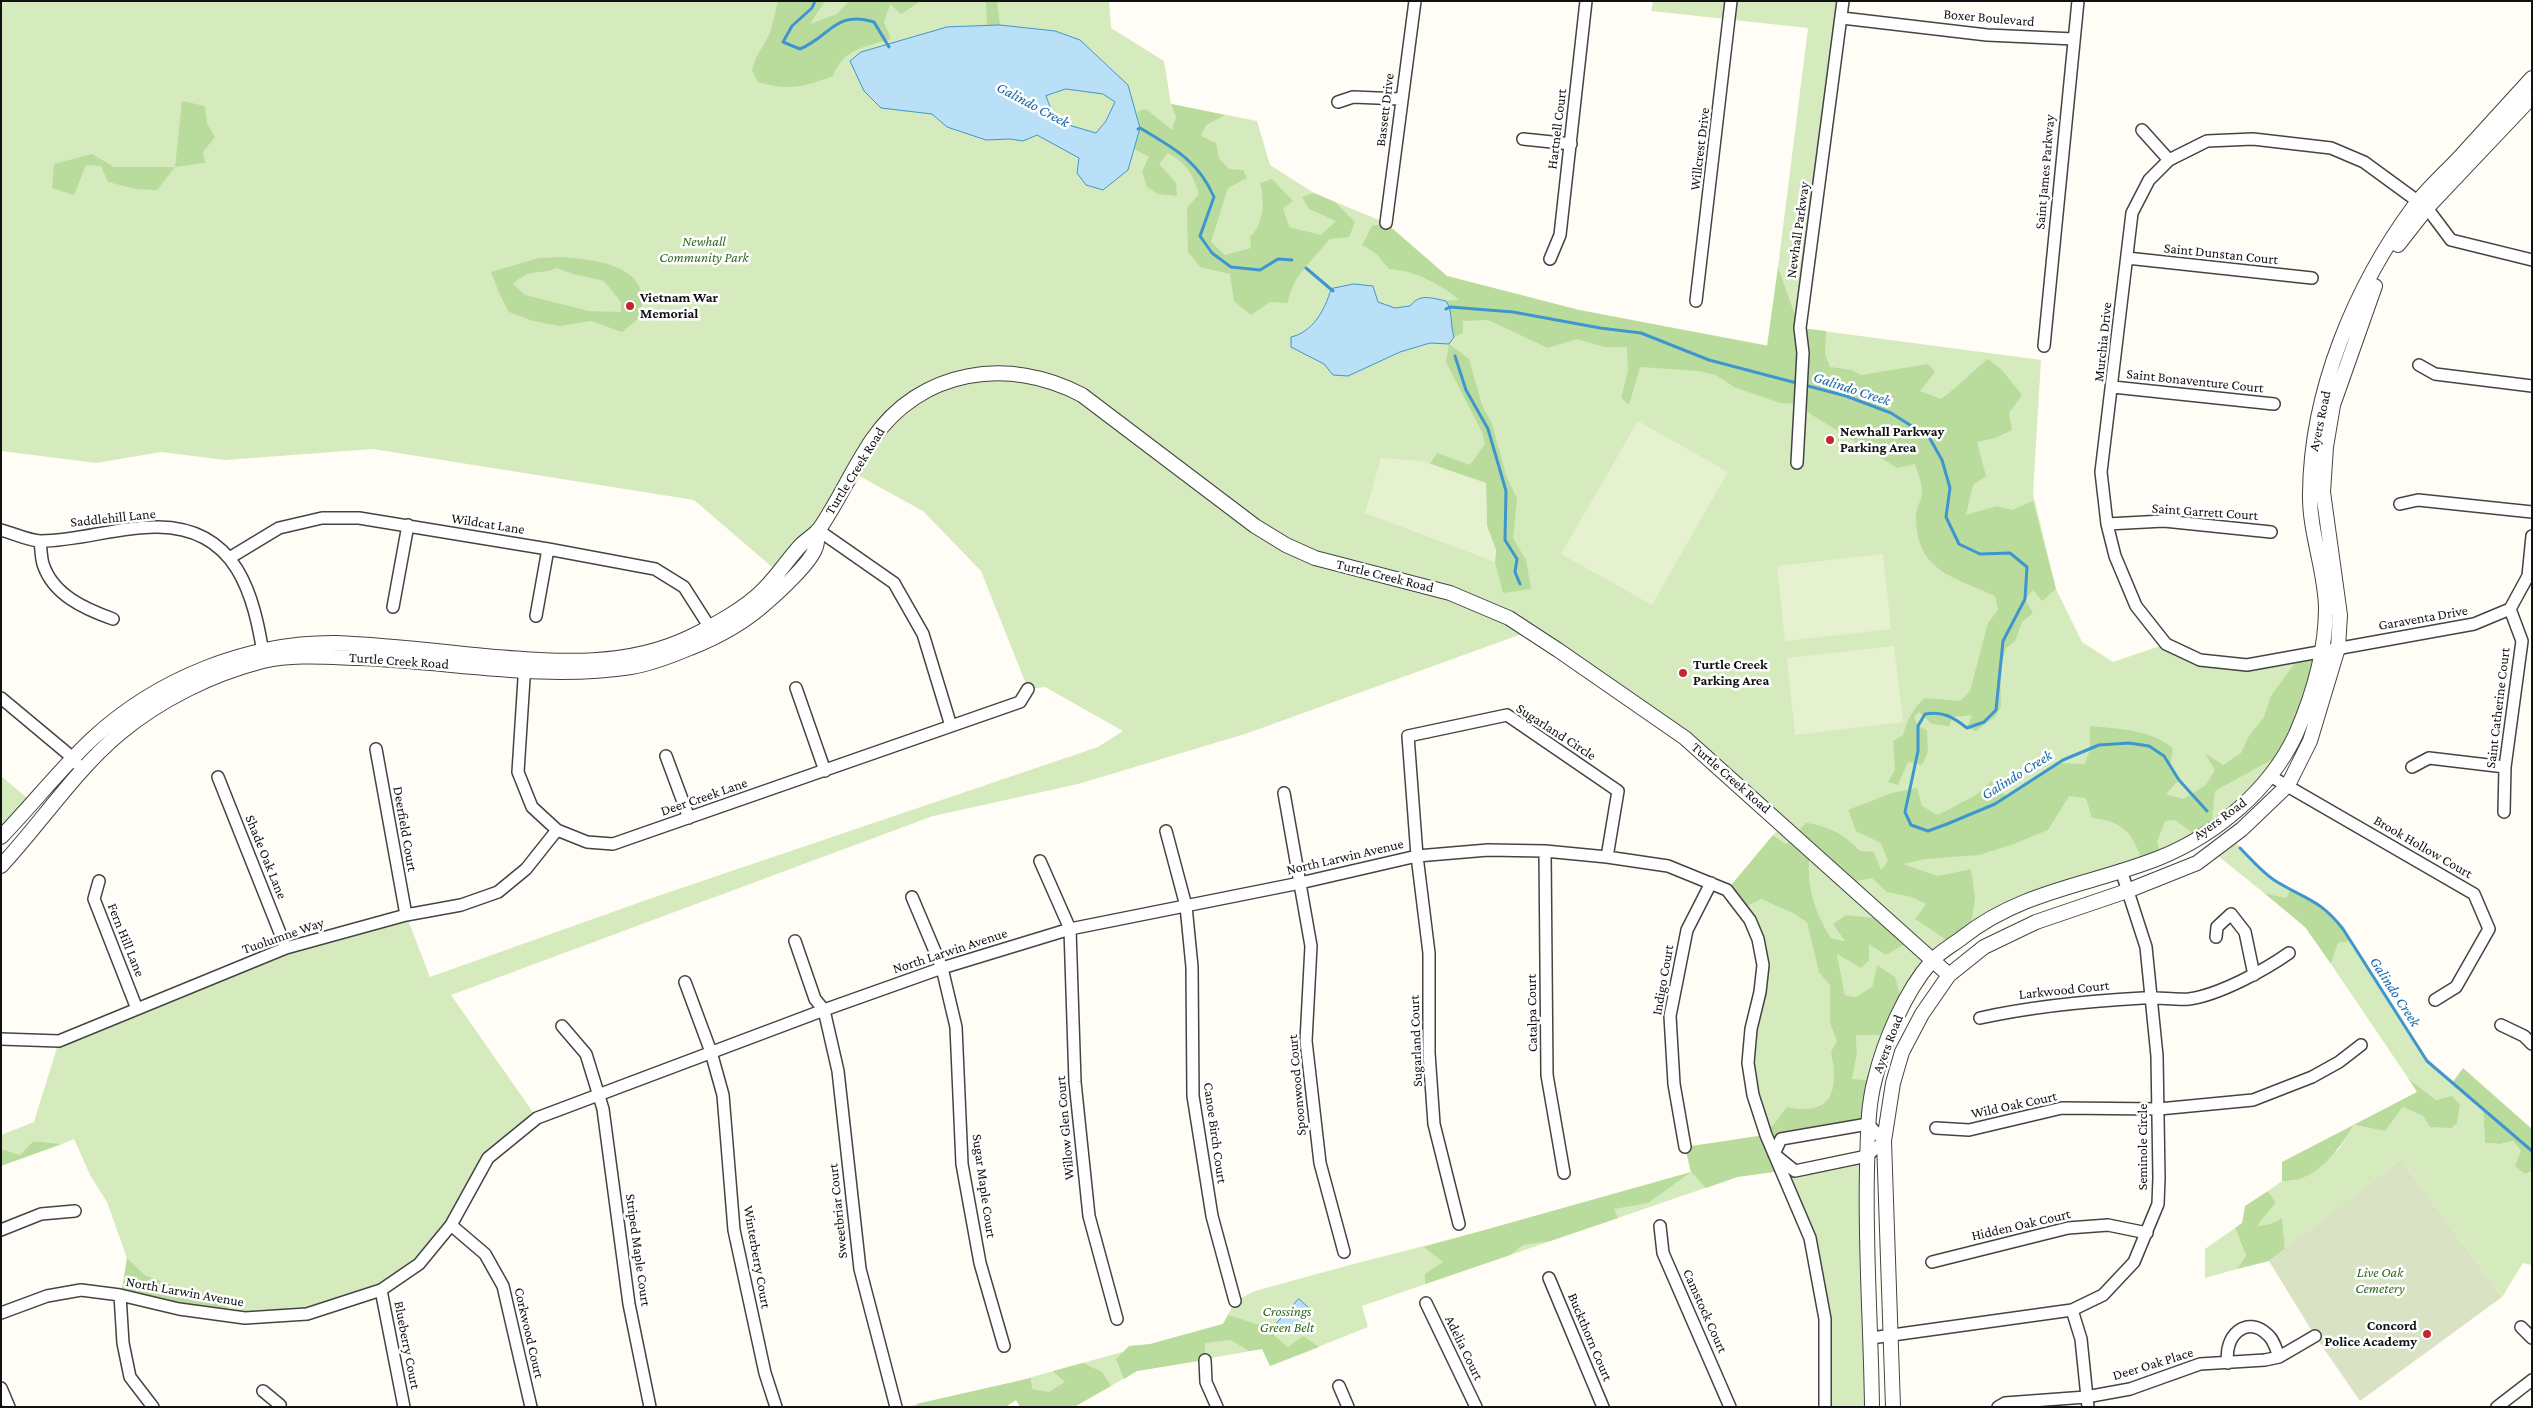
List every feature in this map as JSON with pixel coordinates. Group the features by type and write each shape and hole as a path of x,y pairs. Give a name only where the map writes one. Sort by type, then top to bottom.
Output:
{"street":[{"name":"Bassett Drive","path":"1386,223 1415,1"},
{"name":"Hartnell Court","path":"1550,259 1560,235 1586,1"},
{"name":"Willcrest Drive","path":"1696,301 1731,1"},
{"name":"Newhall Parkway","path":"1796,463 1804,352 1800,328 1844,1"},
{"name":"Saint James Parkway","path":"2044,346 2078,1"},
{"name":"Boxer Boulevard","path":"1842,18 1987,35 2074,39"},
{"name":"Ayers Road","path":"1872,1407 1866,1228 1868,1124 1874,1081 1903,1005 1931,961 1970,931 2004,909 2042,893 2162,857 2198,837 2238,809 2270,776 2295,736 2310,695 2321,653 2326,606 2310,497 2314,440 2331,370 2353,312 2381,254 2532,78"},
{"path":"1338,102 1353,97 1401,99"},
{"name":"Ayers Road","path":"1892,1407 1892,1336 1884,1141 1893,1083 1902,1052 1922,1014 1949,975 1984,946 2036,922 2127,891 2197,863 2242,829 2288,785 2310,741 2338,648 2340,615 2323,492 2326,447 2334,405 2365,309 2386,261 2422,204 2532,97"},
{"path":"2142,130 2169,160"},
{"path":"1523,138 1571,144"},
{"name":"Murchia Drive","path":"2321,653 2247,665 2200,660 2166,644 2136,606 2114,556 2106,524 2102,472 2132,213 2149,180 2169,160 2208,141 2253,139 2332,148 2364,162 2422,204"},
{"path":"2422,204 2451,240 2532,260"},
{"name":"Saint Dunstan Court","path":"2127,258 2312,278"},
{"path":"2419,364 2435,374 2532,386"},
{"name":"Turtle Creek Road","path":"1,837 78,765 159,705 207,680 264,656 310,656 525,665 579,673 632,667 667,658 713,632 754,614 783,588 815,550 818,530 873,438 893,414 908,402 950,381 970,375 997,372 1018,373 1066,387 1097,406 1255,526 1286,545 1315,558 1450,593 1509,618 1530,631 1685,738 1931,961 1949,975"},
{"name":"Saint Bonaventure Court","path":"2113,387 2274,404"},
{"path":"2400,504 2418,500 2532,512"},
{"name":"Wildcat Lane","path":"231,557 279,528 322,518 359,518 408,525 656,569 684,587 713,632"},
{"name":"Saint Garrett Court","path":"2106,524 2164,521 2271,532"},
{"path":"393,607 408,525"},
{"name":"Saddlehill Lane","path":"1,530 40,541 158,527 186,530 211,540 231,557 251,597 264,656"},
{"path":"818,530 894,583 924,634 951,726"},
{"path":"2510,609 2528,576 2532,536"},
{"path":"40,541 43,564 54,585 83,608 113,619"},
{"path":"536,616 548,549"},
{"name":"Garaventa Drive","path":"2321,653 2338,648 2474,624 2510,609"},
{"name":"Saint Catherine Court","path":"2504,812 2505,767 2522,641 2510,609"},
{"name":"Deer Creek Lane","path":"525,665 518,772 532,807 556,830 587,842 612,844 1020,702 1028,689"},
{"path":"796,688 825,771"},
{"path":"1,698 78,765"},
{"name":"Sugarland Circle","path":"1408,736 1507,715 1618,791 1607,857"},
{"name":"Sugarland Court","path":"1408,736 1417,856 1429,953 1429,1052 1434,1124 1459,1224"},
{"name":"Deerfield Court","path":"376,749 406,915"},
{"path":"666,756 689,818"},
{"path":"2412,767 2429,758 2505,767"},
{"name":"Turtle Creek Road","path":"1,866 78,765"},
{"name":"Brook Hollow Court","path":"2270,776 2474,894 2488,929 2456,986 2435,1000"},
{"name":"Shade Oak Lane","path":"218,777 286,948"},
{"name":"Spoonwood Court","path":"1284,793 1311,946 1306,1041 1320,1163 1344,1252"},
{"name":"Tuolumne Way","path":"1,1039 59,1041 286,948 406,915 461,905 498,892 526,869 556,830"},
{"name":"Canoe Birch Court","path":"1166,831 1186,906 1192,967 1193,1096 1212,1216 1235,1301"},
{"name":"North Larwin Avenue","path":"1,1313 47,1296 81,1290 120,1295 179,1309 244,1318 307,1314 381,1290 419,1264 451,1225 488,1158 537,1118 600,1096 711,1052 942,968 1070,929 1300,883 1417,856 1488,850 1545,852 1607,857 1668,866 1727,890 1750,920 1758,939 1763,965 1760,992 1751,1028 1748,1063 1753,1095 1774,1154 1810,1238 1825,1320 1825,1407"},
{"name":"Catalpa Court","path":"1545,852 1547,1076 1564,1173"},
{"path":"1040,861 1070,929"},
{"name":"Seminole Circle","path":"1871,1338 2072,1310 2103,1296 2134,1262 2158,1204 2159,1109 2152,997 2146,947 2121,870"},
{"name":"Fern Hill Lane","path":"100,881 94,899 137,1009"},
{"name":"Indigo Court","path":"1685,1147 1674,1084 1670,1016 1688,930 1711,883"},
{"name":"Sugar Maple Court","path":"912,897 942,968 956,1026 962,1164 980,1263 1004,1346"},
{"path":"2216,937 2217,927 2231,914 2245,932 2254,975"},
{"name":"Willow Glen Court","path":"1070,929 1074,1082 1089,1216 1117,1319"},
{"name":"Sweetbriar Court","path":"794,941 814,998 824,1010 838,1071 860,1269 896,1407"},
{"name":"Larkwood Court","path":"1980,1018 2026,1008 2152,997 2190,999 2231,985 2266,970 2289,953"},
{"name":"Winterberry Court","path":"684,982 711,1052 724,1095 734,1230 765,1373 776,1407"},
{"path":"2501,1025 2524,1036 2532,1044"},
{"name":"Striped Maple Court","path":"562,1026 586,1054 600,1096 630,1304 650,1407"},
{"name":"Wild Oak Court","path":"1936,1128 1970,1130 2062,1108 2159,1109 2253,1100 2312,1077 2339,1062 2361,1045"},
{"path":"1868,1124 1884,1141 1868,1156 1795,1170 1774,1154 1781,1139 1868,1124"},
{"path":"1,1230 41,1214 75,1211"},
{"name":"Hidden Oak Court","path":"1932,1262 2068,1228 2108,1224 2147,1233"},
{"name":"Corkwood Court","path":"451,1225 485,1254 503,1286 531,1407"},
{"name":"Camstock Court","path":"1660,1226 1664,1253 1730,1407"},
{"name":"Buckthorn Court","path":"1549,1278 1603,1407"},
{"name":"Blueberry Court","path":"381,1290 404,1407"},
{"path":"120,1295 123,1343 130,1377 153,1407"},
{"name":"Adelia Court","path":"1426,1303 1476,1407"},
{"path":"2072,1310 2081,1339 2087,1402"},
{"path":"2521,1327 2532,1338"},
{"path":"2228,1362 2226,1352 2228,1342 2242,1328 2260,1329 2269,1335 2279,1356"},
{"name":"Deer Oak Place","path":"1998,1407 2005,1403 2087,1402 2200,1364 2265,1360 2279,1356 2315,1336"},
{"path":"1205,1360 1206,1382 1217,1407"},
{"path":"2497,1407 2532,1380"},
{"path":"1339,1386 1348,1407"},
{"path":"1,1388 9,1407"},
{"path":"263,1391 280,1405 279,1407"}],"green space":[{"name":"Newhall Community Park","path":"1,1 1109,1 1111,28 1164,61 1171,104 1257,121 1270,165 1314,193 1386,223 1447,276 1579,310 1803,352 1800,328 2041,360 2033,494 2056,589 2082,642 2113,662 2166,644 2200,660 2247,665 2321,653 2270,776 2198,837 2041,893 1931,961 1903,1005 1877,965 1872,987 1855,997 1845,995 1837,954 1869,944 1910,942 1846,941 1831,938 1819,917 1812,896 1809,874 1810,850 1793,834 1786,844 1773,835 1783,825 1736,782 1530,631 1248,733 1078,784 933,816 451,995 537,1118 488,1158 419,1264 381,1290 307,1314 230,1316 203,1294 188,1298 178,1287 145,1275 127,1258 107,1202 91,1177 74,1139 62,1144 33,1141 20,1155 1,1149 1,1135 34,1122 59,1041 286,948 406,915 430,977 649,899 1098,747 1123,731 1045,687 1028,689 981,571 923,511 852,472 779,573 694,500 373,449 225,460 161,452 96,463 1,451"},
{"path":"778,1 825,1 810,24 837,14 849,1 921,1 901,14 890,4 884,22 891,39 864,47 849,54 833,76 814,83 787,87 758,82 752,70 756,58 770,33"},
{"path":"986,1 997,1 1000,25 987,25"},
{"path":"1653,1 1843,1 1800,328 1778,267 1808,28 1651,11"},
{"path":"182,101 205,106 207,123 215,137 203,152 205,163 175,167"},
{"path":"1171,104 1225,115 1206,125 1201,136 1216,143 1219,158 1229,169 1243,170 1247,178 1228,188 1211,242 1225,255 1251,248 1250,237 1255,232 1261,219 1263,205 1260,183 1272,179 1293,201 1283,208 1289,227 1321,235 1336,221 1309,209 1302,197 1314,193 1335,202 1355,222 1349,237 1330,239 1310,261 1293,286 1288,303 1270,302 1251,315 1234,301 1230,274 1200,267 1188,252 1187,208 1199,194 1191,175 1180,161 1168,153 1159,164 1176,183 1177,196 1158,194 1147,187 1142,171 1149,157 1134,149 1140,128 1137,112 1146,109 1172,130 1176,117"},
{"path":"92,154 114,167 175,167 157,190 136,189 108,182 101,166 86,165 74,195 52,188 54,164"},
{"path":"1386,223 1447,276 1579,310 1767,346 1778,267 1800,328 1826,331 1825,354 1830,367 1852,370 1861,375 1928,364 1935,372 1920,391 1941,399 1988,359 2002,370 2022,395 2009,413 2012,430 1995,438 1977,442 1986,476 1973,485 1966,515 1997,506 2012,510 2033,501 2056,589 2042,601 2033,590 2025,599 2033,613 2022,622 2015,641 2006,648 2000,669 2001,706 1996,716 1976,731 1967,728 1972,715 1953,717 1949,726 1932,724 1919,712 1914,717 1918,726 1927,730 1928,752 1922,765 1908,762 1898,785 1888,782 1895,770 1893,741 1903,735 1909,719 1917,706 1925,698 1960,701 1970,691 1988,623 1998,610 1995,596 1939,569 1922,549 1916,516 1922,487 1915,464 1897,468 1809,413 1800,404 1780,403 1734,387 1716,375 1699,371 1640,367 1629,405 1621,398 1628,371 1627,347 1604,347 1577,339 1548,348 1488,320 1463,321 1463,333 1454,337 1450,309 1446,301 1459,300 1444,289 1417,275 1389,269 1377,254 1362,245 1372,226"},
{"path":"563,257 589,260 607,264 624,271 635,280 644,296 639,318 622,332 591,321 560,326 533,321 509,312 491,272 539,258","holes":["557,268 573,274 604,281 621,302 621,312 589,311 525,295 513,284 525,275"]},
{"path":"1449,344 1469,359 1482,405 1492,424 1506,475 1517,499 1513,538 1526,560 1531,589 1503,593 1495,562 1496,550 1487,526 1486,483 1430,464 1437,453 1470,465 1485,444 1482,432 1446,362"},
{"path":"1638,421 1728,472 1652,605 1561,554"},
{"path":"1381,458 1422,461 1486,483 1487,526 1496,550 1495,562 1365,513"},
{"path":"1883,554 1891,629 1785,641 1777,566"},
{"path":"1894,646 1903,722 1795,735 1787,658"},
{"path":"2321,653 2284,753 2215,791 2211,828 2198,837 2175,820 2165,821 2157,842 2161,857 2143,863 2135,844 2126,831 2112,822 2092,818 2086,798 2069,796 2048,830 2014,844 1979,855 1925,859 1903,864 1938,876 1971,869 1975,898 1970,931 1953,944 1915,919 1926,904 1912,897 1887,892 1872,878 1846,883 1810,850 1809,874 1812,896 1815,907 1831,938 1845,941 1833,924 1846,915 1885,919 1910,941 1886,955 1869,944 1869,960 1861,968 1837,954 1845,995 1855,997 1872,987 1877,965 1895,977 1903,1005 1890,1035 1856,1035 1857,1052 1852,1079 1874,1081 1868,1124 1781,1139 1780,1171 1737,1177 1706,1188 1691,1172 1685,1147 1765,1135 1787,1107 1814,1108 1823,1104 1829,1098 1833,1089 1834,1078 1831,1052 1837,1041 1830,1023 1830,985 1819,972 1807,922 1793,913 1761,899 1742,909 1727,890 1773,835 1786,844 1806,823 1822,826 1842,835 1860,851 1874,852 1881,870 1888,861 1881,843 1856,831 1848,810 1892,793 1917,788 1922,806 1938,815 1976,795 1991,781 2007,797 2057,763 2085,764 2090,749 2090,726 2144,733 2173,748 2170,766 2179,780 2166,794 2183,799 2206,785 2215,770 2205,753 2223,765 2241,753 2250,734 2264,717 2271,696 2300,656"},
{"path":"1,776 33,803 1,837"},
{"path":"2231,838 2272,878 2290,890 2286,898 2264,893 2212,851"},
{"path":"2290,890 2318,904 2332,916 2351,941 2338,943 2331,964 2305,927 2264,893 2286,898"},
{"name":"Crossings Green Belt","path":"1761,899 1814,919 1857,1052 1856,1035 1890,1035 1874,1081 1781,1139 1774,1154 1795,1171 1867,1156 1872,1407 1825,1407 1825,1319 1810,1238 1780,1171 1737,1177 1362,1306 1368,1327 1270,1366 1262,1349 1137,1371 1074,1407 1020,1407 1016,1400 1005,1407 906,1407 1014,1382 1223,1324 1235,1301 1255,1291 1575,1207 1691,1172 1685,1147 1765,1135 1748,1063 1763,965 1742,909"},
{"path":"2351,941 2427,1061 2483,1111 2485,1143 2500,1144 2513,1141 2521,1151 2525,1174 2532,1171 2532,1265 2523,1263 2502,1297 2401,1159 2285,1249 2282,1218 2270,1224 2257,1226 2276,1203 2268,1191 2282,1181 2293,1181 2338,1150 2354,1125 2385,1131 2403,1107 2423,1116 2436,1100 2408,1078 2331,964 2338,943"},
{"path":"2463,1068 2532,1129 2532,1171 2525,1174 2515,1166 2521,1151 2513,1141 2500,1144 2485,1143 2483,1111 2452,1083"},
{"path":"2408,1078 2436,1100 2452,1096 2460,1105 2457,1123 2451,1128 2430,1127 2423,1116 2403,1107 2385,1131 2354,1125 2341,1145 2316,1171 2305,1177 2282,1181 2282,1162 2417,1092"},
{"path":"33,1141 62,1144 1,1166 1,1149 20,1155"},
{"name":"Live Oak Cemetery","path":"2401,1159 2502,1297 2360,1401 2315,1336 2269,1261"},
{"path":"1691,1172 1648,1203 1614,1209 1618,1218 1550,1241 1523,1245 1510,1255 1425,1284 1425,1274 1443,1262 1424,1247"},
{"path":"2268,1191 2276,1203 2257,1226 2270,1224 2282,1218 2285,1249 2269,1261 2237,1269 2246,1256 2235,1228 2242,1223 2245,1206"},
{"path":"2235,1228 2246,1257 2237,1269 2205,1278 2205,1249"},
{"path":"127,1258 145,1275 178,1287 188,1298 203,1294 223,1295 230,1316 121,1295"},
{"path":"1228,1315 1263,1326 1288,1347 1303,1336 1319,1347 1270,1366 1262,1349 1249,1351 1231,1340 1205,1343 1205,1360 1137,1371 1124,1379 1116,1359 1129,1346 1150,1344 1223,1324"},
{"path":"1083,1363 1102,1372 1111,1386 1074,1407 1020,1407 1016,1400 1005,1407 919,1407 916,1404 1031,1378 1032,1389 1049,1392 1065,1382 1053,1371"}],"water":[{"path":"1000,25 1055,31 1080,40 1128,85 1140,128 1128,170 1103,190 1086,185 1077,173 1079,158 1037,135 1023,141 1010,139 986,140 947,127 932,114 881,108 864,91 850,61 861,52 947,27","holes":["1066,89 1103,94 1115,102 1106,121 1096,133 1072,126 1052,112 1046,96"]},
{"path":"1354,284 1373,286 1378,302 1395,308 1410,306 1422,298 1446,301 1450,309 1454,337 1449,344 1430,343 1400,352 1348,376 1333,375 1324,364 1291,347 1291,337 1306,330 1317,319 1322,312 1331,289"},
{"path":"1299,1299 1312,1311 1289,1334 1277,1323"}],"waterway":[{"name":"Galindo Creek","path":"815,1 812,8 792,26 783,42 800,49 842,22 850,19 861,19 874,22 889,47"},
{"name":"Galindo Creek","path":"1138,129 1140,128 1183,156 1208,184 1214,197 1200,236 1212,253 1231,267 1260,270 1278,259 1292,260"},
{"name":"Galindo Creek","path":"1306,268 1333,291"},
{"name":"Galindo Creek","path":"1446,309 1450,307 1513,312 1600,328 1641,333 1709,360 1846,396 1891,413 1929,437 1942,460 1950,488 1946,517 1959,544 1980,554 2010,553 2027,567 2025,599 2003,641 1996,710 1984,722 1967,728 1952,718 1937,713 1925,714 1918,726 1918,751 1905,812 1911,825 1928,831 1947,824 1995,804 2063,760 2099,745 2129,743 2149,746 2164,756 2179,780 2207,811"},
{"path":"1455,356 1466,390 1488,429 1506,491 1505,540 1517,559 1515,572 1520,584"},
{"name":"Galindo Creek","path":"2240,848 2270,877 2319,905 2335,919 2427,1061 2532,1151"}],"place":[{"name":"Vietnam War Memorial","path":"630,306"},
{"name":"Newhall Parkway Parking Area","path":"1830,440"},
{"name":"Turtle Creek Parking Area","path":"1683,673"},
{"name":"Concord Police Academy","path":"2427,1334"}]}
